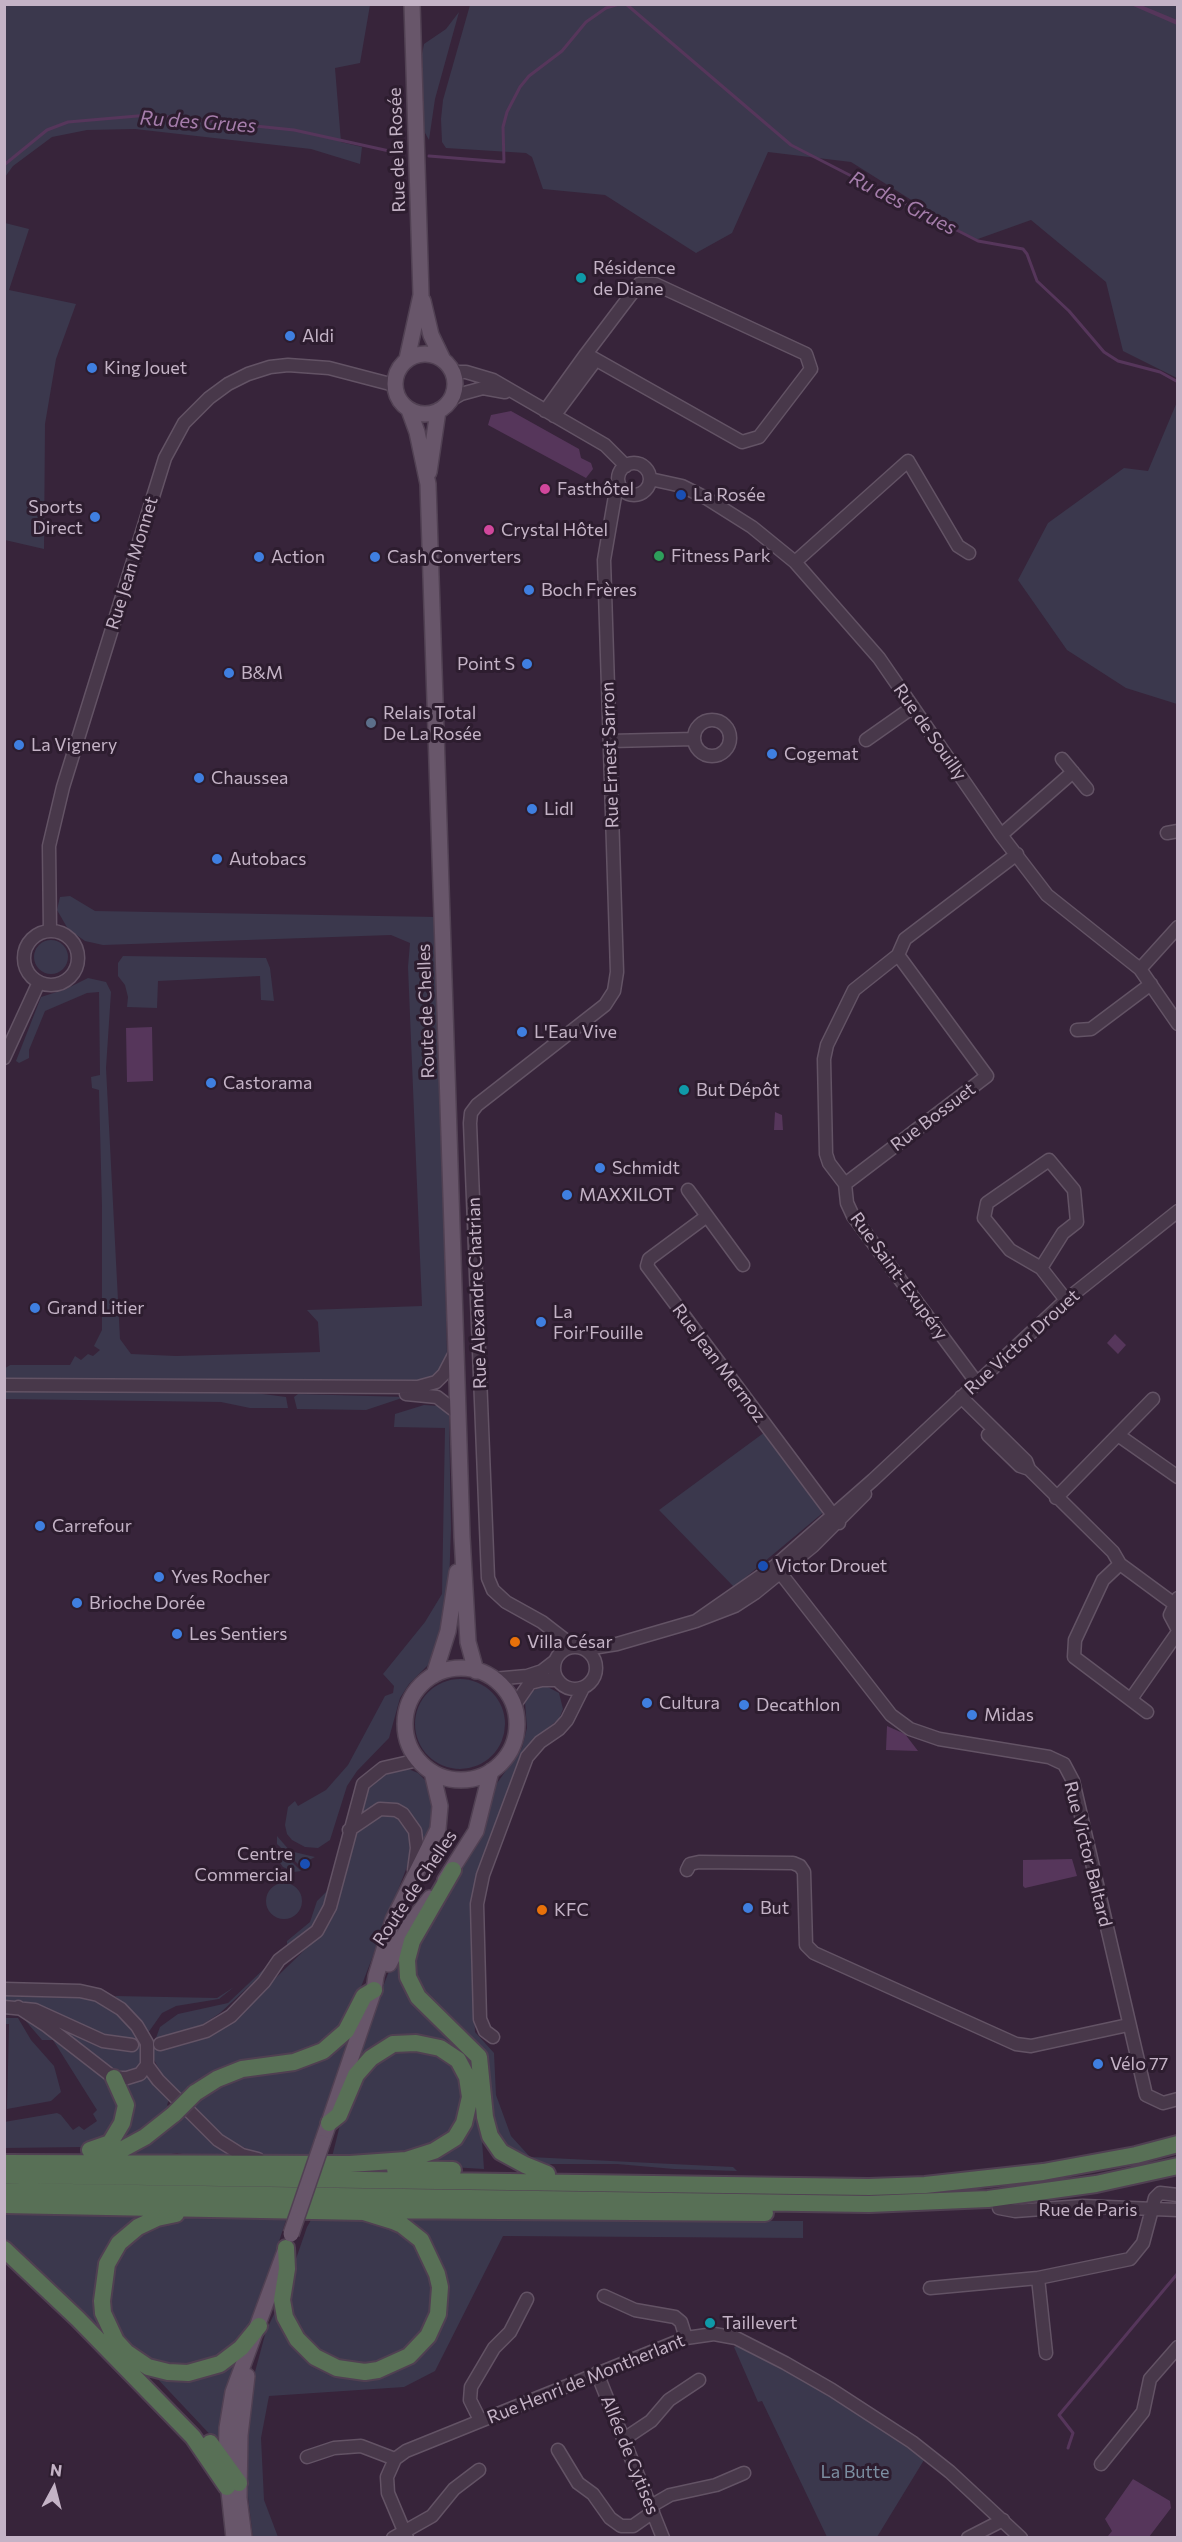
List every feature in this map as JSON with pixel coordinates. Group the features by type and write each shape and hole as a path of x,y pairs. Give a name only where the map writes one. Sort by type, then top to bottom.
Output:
{"highway":[{"path":"453,1870 411,1941 407,1960 408,1977 418,1997 479,2057 485,2117 490,2136 501,2152 547,2174"},
{"path":"4,2154 81,2154 91,2157 121,2150 145,2137 174,2114 195,2093 217,2079 242,2069 294,2062 323,2050 346,2031 364,1996 374,1990"},
{"path":"4,2163 350,2164 406,2160 434,2151 455,2138 464,2123 470,2097 467,2077 458,2061 440,2048 416,2043 393,2044 371,2058 356,2075 339,2115 329,2123"},
{"path":"81,2154 110,2142 122,2123 126,2105 114,2078"},
{"path":"4,2175 744,2185 925,2185 1043,2172 1136,2155 1178,2144"},
{"path":"350,2164 358,2168 723,2177 744,2185"},
{"path":"4,2191 869,2204 999,2198 1096,2184 1178,2166"},
{"path":"233,2485 226,2464 138,2362 116,2341 103,2313 102,2288 107,2264 119,2243 147,2222 168,2215 204,2211 364,2212 382,2210 901,2214 999,2208 1092,2196 1178,2175"},
{"path":"4,2205 189,2208 204,2211"},
{"path":"289,2241 282,2300 285,2317 297,2339 315,2357 337,2368 365,2372 391,2366 416,2350 428,2336 438,2314 440,2287 438,2274 428,2251 411,2231 393,2221 364,2212"},
{"path":"4,2249 46,2286 193,2437 233,2485"},
{"path":"138,2362 168,2372 188,2373 212,2367 241,2348 259,2326"}],"main road":[{"name":"Rue de la Rosée","path":"412,4 421,295 431,335 448,366"},
{"name":"Rue de la Rosée","path":"407,359 421,295"},
{"path":"425,354 448,366 455,387 444,406 428,484 417,432 409,410 399,400 394,385 400,366 407,359 425,354"},
{"path":"409,410 424,414 444,406"},
{"name":"Route de Chelles","path":"428,484 462,1537 468,1642 476,1671"},
{"name":"Route de Chelles","path":"434,1675 448,1631 462,1537"},
{"path":"454,1669 476,1671 502,1686 514,1706 516,1728 513,1742 502,1761 491,1771 475,1778 457,1780 432,1772 418,1760 406,1735 405,1716 412,1696 434,1675 454,1669"},
{"name":"Route de Chelles","path":"374,1990 410,1924 453,1870 476,1831 491,1771"},
{"name":"Route de Chelles","path":"289,2241 374,1990 393,1920 432,1845 441,1816 432,1772"},
{"path":"226,2464 227,2428 233,2392 289,2241"},
{"path":"234,2538 233,2485 244,2390 259,2326"},
{"path":"233,2485 244,2538"}],"street":[{"path":"550,413 591,358 639,284 655,284 806,354 811,369 759,437 742,442 591,358"},
{"name":"Rue Jean Monnet","path":"50,931 49,846 63,787 165,458 184,423 197,409 228,384 248,374 270,368 288,365 329,368 394,385"},
{"path":"448,366 493,380 605,445 626,466"},
{"path":"444,406 461,394 483,388 517,396"},
{"path":"795,562 908,461 958,546 969,554"},
{"path":"612,520 635,495 644,492 650,480 644,467 635,464 626,466 620,473 620,487 627,493 635,495"},
{"name":"Rue de Souilly","path":"650,480 682,486 706,498 752,527 795,562 879,658 1001,835 1047,895 1140,969 1178,1024"},
{"name":"Rue Ernest Sarron","path":"614,991 617,972 604,560 615,496 620,487"},
{"path":"866,740 913,707"},
{"path":"610,741 694,739"},
{"path":"1062,759 1087,789"},
{"path":"1001,835 1073,772"},
{"name":"Rue Saint-Exupéry","path":"977,1383 853,1216 847,1203 845,1184 829,1163 826,1154 824,1059 827,1045 854,990 898,955 905,939 1017,854"},
{"path":"1140,969 1178,927"},
{"path":"50,931 70,939 77,950 78,963 71,976 56,985 39,982 27,971 24,955 30,941 50,931"},
{"name":"Rue Bossuet","path":"845,1184 987,1076 898,955"},
{"path":"4,1058 39,982"},
{"path":"1077,1030 1091,1029 1151,984"},
{"name":"Rue Alexandre Chatrian","path":"573,1646 552,1630 506,1602 493,1590 488,1578 470,1123 471,1113 477,1104 605,1005 614,991"},
{"path":"1041,1268 1064,1233 1077,1222 1074,1190 1049,1160 987,1203 984,1218 1010,1250 1041,1268 1066,1300"},
{"path":"688,1190 743,1265"},
{"name":"Rue Victor Drouet","path":"573,1646 586,1649 617,1644 696,1622 778,1569 835,1519 873,1480 1066,1300 1178,1211"},
{"name":"Rue Jean Mermoz","path":"707,1216 649,1259 647,1266 835,1519"},
{"path":"219,1388 429,1385 444,1374 457,1348"},
{"path":"4,1385 419,1394 437,1397 459,1414"},
{"path":"1056,1498 1153,1399"},
{"path":"958,1400 1020,1466 1029,1469 1113,1552 1120,1564 1175,1600 1170,1615 1178,1631 1131,1699"},
{"path":"1118,1435 1178,1477"},
{"path":"1120,1564 1103,1580 1075,1640 1074,1657 1147,1712"},
{"name":"Rue Victor Baltard","path":"778,1569 891,1715 910,1729 939,1739 1049,1757 1064,1764 1073,1781 1146,2096 1163,2103 1178,2099"},
{"path":"552,1630 561,1683 571,1711"},
{"name":"Rue Victor Drouet","path":"493,2037 485,2031 480,2019 477,1904 483,1875 527,1757 540,1742 559,1729 583,1688 594,1678 596,1664 617,1644"},
{"path":"493,1679 527,1676 542,1671 573,1646"},
{"path":"586,1649 596,1664"},
{"path":"514,1706 530,1683 542,1680 561,1683 573,1689 583,1688"},
{"path":"160,2044 206,2031 231,2016 264,1982 279,1960 317,1931 330,1907 360,1793 368,1779 395,1764 418,1760"},
{"path":"350,1830 380,1809 396,1810 403,1814 415,1830 417,1839 412,1880"},
{"path":"687,1870 690,1864 699,1862 793,1863 800,1866 804,1872 806,1945 814,1953 1016,2044 1031,2046 1128,2025"},
{"path":"4,1989 80,1991 98,1995 121,2009 137,2026 147,2043 147,2065 140,2074 127,2078 114,2078 47,2026 18,2007"},
{"path":"4,2007 35,2010 103,2041 132,2045"},
{"path":"147,2065 174,2097 218,2140 242,2155 279,2163"},
{"path":"930,2288 1038,2278 1130,2259 1143,2243 1155,2198 1160,2193 1178,2195"},
{"name":"Rue de Paris","path":"999,2208 1015,2211 1083,2206 1178,2210"},
{"path":"1038,2278 1046,2353"},
{"path":"604,2296 635,2310 675,2317 681,2322 686,2337"},
{"path":"480,2421 470,2400 471,2387 494,2348 510,2332 527,2299"},
{"name":"Rue Henri de Montherlant","path":"395,2459 406,2451 686,2337 714,2334 736,2338 832,2390 912,2442 950,2472 1021,2538"},
{"path":"1101,2464 1143,2412 1150,2379 1178,2347"},
{"name":"Allée de Cytises","path":"597,2373 663,2538"},
{"path":"624,2439 651,2421 669,2400 699,2380"},
{"path":"307,2457 334,2448 361,2446 373,2448 395,2459 387,2477 388,2493 402,2536 432,2516 453,2489 478,2470"},
{"path":"558,2450 578,2483 593,2494 610,2518 621,2526 633,2526 670,2495 716,2485 744,2473"},
{"path":"968,2538 1003,2520"}],"green space":[{"path":"5,4 370,5 360,63 335,68 341,142 362,147 360,164 311,149 135,129 87,130 52,137 13,166 5,177"},
{"path":"470,5 1177,5 1177,378 1123,351 1106,282 1031,220 975,240 851,162 768,152 732,233 696,253 605,195 543,189 532,157 526,153 446,148 442,142 443,100"},
{"path":"459,12 435,99 429,140 424,131 422,54 424,44 446,29"},
{"path":"5,223 29,229 9,290 76,304 56,359 45,424 44,549 5,540"},
{"path":"1177,402 1177,704 1126,688 1067,650 1018,580 1048,523 1124,468 1148,471"},
{"path":"70,896 95,911 437,917 447,1355 446,1367 425,1384 5,1380 4,1369 10,1365 70,1365 75,1356 81,1360 88,1354 93,1356 100,1350 94,1346 102,1330 99,1090 92,1088 91,1077 100,1075 99,992 87,993 45,1011 29,1050 29,1058 19,1063 16,1061 41,997 66,989 88,978 106,982 111,992 106,1068 120,1339 131,1354 176,1356 320,1352 318,1322 307,1310 422,1306 408,967 410,943 391,935 103,945 85,941 68,929 57,910 60,897"},
{"path":"51,940 63,945 68,957 63,969 51,974 39,969 34,957 39,945"},
{"path":"123,956 266,958 270,968 274,1001 261,1000 260,976 158,981 157,1008 127,1007 128,997 125,985 118,976 118,963"},
{"path":"5,1389 255,1393 286,1397 288,1408 250,1408 221,1402 5,1399"},
{"path":"298,1394 405,1397 366,1410 297,1409 294,1397"},
{"path":"424,1405 439,1406 449,1416 451,1528 449,1585 443,1624 432,1661 409,1684 400,1698 389,1738 357,1771 347,1786 330,1840 318,1848 305,1847 292,1840 287,1834 285,1825 288,1807 295,1801 298,1806 326,1790 348,1765 385,1696 393,1693 394,1686 383,1674 425,1622 442,1594 445,1428 394,1427 395,1414"},
{"path":"765,1432 825,1511 734,1587 659,1510"},
{"path":"460,1679 477,1683 492,1692 501,1707 505,1724 501,1741 492,1756 477,1765 460,1769 443,1765 428,1756 419,1741 415,1724 419,1707 428,1692 443,1683"},
{"path":"544,1685 559,1693 563,1709 559,1719 538,1736 521,1758 476,1878 471,1914 475,2032 494,2053 496,2095 511,2136 530,2157 733,2167 737,2171 617,2164 530,2164 512,2155 492,2124 486,2060 420,1988 412,1971 417,1937 495,1786 522,1748 527,1728 525,1702 527,1694"},
{"path":"406,1768 418,1773 426,1781 432,1790 438,1815 423,1851 415,1819 407,1812 375,1806 364,1813 361,1811 366,1791 372,1783 395,1769"},
{"path":"383,1812 399,1815 411,1832 413,1851 353,2008 332,2039 184,2098 162,2074 154,2060 153,2046 160,2027 178,2014 228,2003 266,1967 268,1969 220,2013 202,2025 158,2038 159,2049 183,2045 211,2034 252,2001 325,1930 334,1915 357,1832 364,1823"},
{"path":"277,1836 290,1851 315,1857 299,1865 277,1844"},
{"path":"277,1849 301,1871 294,1872 283,1867 278,1860"},
{"path":"284,1883 297,1888 302,1901 297,1914 284,1919 271,1914 266,1901 271,1888"},
{"path":"327,1891 326,1905 315,1924 287,1950 287,1941 310,1922 317,1901"},
{"path":"394,1958 401,1961 477,2069 484,2169 417,2165 456,2140 471,2074 424,2037 358,2062 360,2047"},
{"path":"234,1987 219,1999 176,2006 162,2013 148,2033 138,2017 115,1996 217,1998"},
{"path":"5,1994 91,1998 113,2010 130,2026 138,2040 144,2059 141,2068 123,2075 50,2023 98,2045 136,2050 136,2040 101,2034 36,2004 5,2000"},
{"path":"5,2018 18,2018 31,2040 54,2066 61,2092 51,2101 7,2109 9,2024 5,2024"},
{"path":"24,2019 36,2023 111,2081 122,2107 110,2134 84,2147 5,2148 4,2122 57,2113 73,2130 79,2126 84,2130 97,2121 93,2114 97,2110 53,2040 42,2040"},
{"path":"351,2037 310,2159 274,2158 251,2151 225,2138 191,2105 216,2085"},
{"path":"414,2045 447,2057 463,2084 460,2121 446,2138 403,2155 332,2157 353,2089 378,2058"},
{"path":"148,2071 170,2097 167,2105 169,2107 155,2126 119,2142 121,2082"},
{"path":"182,2112 228,2153 198,2157 177,2153 149,2158 125,2157"},
{"path":"4,2211 149,2215 103,2262 113,2347 5,2244"},
{"path":"178,2218 286,2220 259,2303 247,2331 232,2348 216,2360 193,2368 160,2366 128,2347 110,2317 109,2276 117,2257 146,2227"},
{"path":"328,2218 390,2223 411,2236 436,2286 433,2312 424,2335 406,2353 362,2368 318,2353 299,2333 288,2308 288,2282 311,2220"},
{"path":"408,2218 803,2221 803,2238 503,2236 435,2371 404,2387 269,2396 261,2438 264,2500 278,2537 253,2538 246,2480 246,2445 252,2383 266,2331 276,2310 327,2372 408,2363 445,2284 441,2263 431,2243 406,2220"},
{"name":"La Butte","path":"742,2344 859,2408 924,2460 877,2537 827,2537 762,2401 758,2402 734,2347"},
{"path":"241,2353 221,2439 218,2443 153,2374"}],"shaded area":[{"path":"1131,5 1141,5 1177,20 1177,25"},
{"path":"511,411 579,449 581,458 591,463 593,469 586,478 488,425 491,415"},
{"path":"152,1027 153,1081 127,1082 126,1028"},
{"path":"775,1112 782,1115 783,1130 774,1130"},
{"path":"1115,1334 1126,1345 1118,1354 1107,1343"},
{"path":"887,1726 905,1734 918,1751 886,1750"},
{"path":"1072,1859 1077,1876 1025,1888 1023,1886 1023,1860"},
{"path":"1133,2479 1170,2501 1171,2508 1149,2537 1108,2536 1112,2531 1105,2519"}],"waterway":[{"name":"Ru des Grues","path":"429,156 504,162 503,127 507,112 520,87 529,76 562,51 586,22 606,8 619,4"},
{"name":"Ru des Grues","path":"626,4 791,145 978,241 1023,249 1037,281 1069,311 1104,352 1118,361 1160,372 1178,382"},
{"name":"Ru des Grues","path":"4,165 47,130 68,122 149,115 294,130 403,154"},
{"path":"1068,2448 1073,2433 1059,2415 1178,2273"}],"place":[{"name":"Résidence de Diane","path":"581,278"},
{"name":"Aldi","path":"290,336"},
{"name":"King Jouet","path":"92,368"},
{"name":"Fasthôtel","path":"545,489"},
{"name":"La Rosée","path":"681,495"},
{"name":"Sports Direct","path":"95,517"},
{"name":"Crystal Hôtel","path":"489,530"},
{"name":"Fitness Park","path":"659,556"},
{"name":"Action","path":"259,557"},
{"name":"Cash Converters","path":"375,557"},
{"name":"Boch Frères","path":"529,590"},
{"name":"Point S","path":"527,664"},
{"name":"B&M","path":"229,673"},
{"name":"Relais Total De La Rosée","path":"371,723"},
{"name":"La Vignery","path":"19,745"},
{"name":"Cogemat","path":"772,754"},
{"name":"Chaussea","path":"199,778"},
{"name":"Lidl","path":"532,809"},
{"name":"Autobacs","path":"217,859"},
{"name":"L'Eau Vive","path":"522,1032"},
{"name":"Castorama","path":"211,1083"},
{"name":"But Dépôt","path":"684,1090"},
{"name":"Schmidt","path":"600,1168"},
{"name":"MAXXILOT","path":"567,1195"},
{"name":"Grand Litier","path":"35,1308"},
{"name":"La Foir'Fouille","path":"541,1322"},
{"name":"Carrefour","path":"40,1526"},
{"name":"Victor Drouet","path":"763,1566"},
{"name":"Yves Rocher","path":"159,1577"},
{"name":"Brioche Dorée","path":"77,1603"},
{"name":"Les Sentiers","path":"177,1634"},
{"name":"Villa César","path":"515,1642"},
{"name":"Cultura","path":"647,1703"},
{"name":"Decathlon","path":"744,1705"},
{"name":"Midas","path":"972,1715"},
{"name":"Centre Commercial","path":"305,1864"},
{"name":"But","path":"748,1908"},
{"name":"KFC","path":"542,1910"},
{"name":"Vélo 77","path":"1098,2064"},
{"name":"Taillevert","path":"710,2323"}]}
